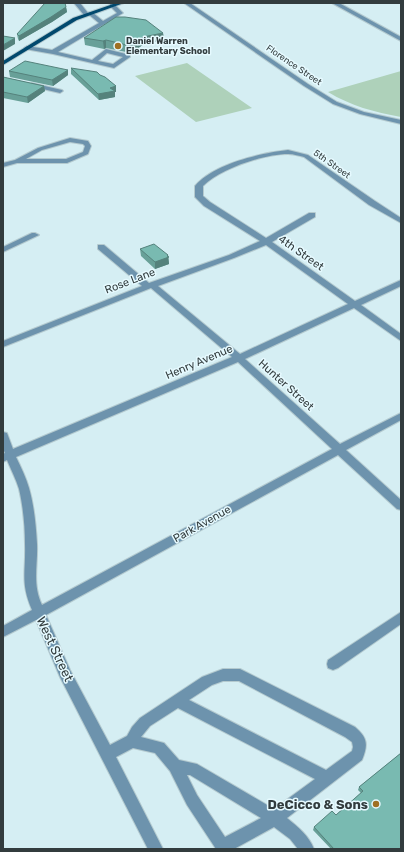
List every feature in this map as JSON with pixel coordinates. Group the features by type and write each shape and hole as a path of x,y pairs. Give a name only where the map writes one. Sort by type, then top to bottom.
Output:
{"main road":[{"path":"3,63 75,19 121,3"}],"street":[{"path":"77,3 88,14 103,23"},
{"name":"Florence Street","path":"187,3 306,86 335,103 362,114 401,122"},
{"path":"335,3 401,39"},
{"path":"53,52 120,13 112,5"},
{"path":"27,48 53,52 93,62 114,66 128,56 106,51 93,62"},
{"path":"24,84 60,92"},
{"path":"3,164 17,161 73,160 84,155 88,146 86,142 70,140 40,149 17,161"},
{"name":"5th Street","path":"202,182 227,169 257,159 283,152 297,153 306,156 372,203 401,221"},
{"name":"4th Street","path":"202,182 199,186 200,196 207,204 267,242 401,338"},
{"name":"Rose Lane","path":"3,344 149,285 267,242 296,227 312,215"},
{"path":"3,250 36,235"},
{"name":"Hunter Street","path":"101,247 239,358 401,506"},
{"name":"Henry Avenue","path":"7,456 239,358 401,283"},
{"name":"Park Avenue","path":"3,632 401,416"},
{"name":"West Street","path":"3,436 7,456 24,489 31,545 29,579 32,597 66,673 156,849"},
{"path":"333,664 401,617"},
{"path":"108,754 132,741 144,722 207,682 223,675 240,675 350,732 358,738 360,747 357,755 275,818 221,848 192,800 176,766 159,748 132,741"},
{"path":"178,701 328,778"},
{"path":"176,766 192,769 275,818 295,834 307,849"}],"green space":[{"path":"187,63 252,108 196,122 135,76"},
{"path":"401,71 401,117 363,108 328,92"}],"building":[{"path":"45,3 65,3 66,7 19,36 17,34"},
{"path":"116,17 146,20 163,33 143,37 131,46 106,40 103,41 84,38"},
{"path":"3,36 15,38 3,45"},
{"path":"25,61 68,70 52,80 9,71"},
{"path":"71,68 97,72 116,86 110,88 115,91 98,94"},
{"path":"3,77 44,86 27,97 3,92"},
{"path":"154,244 169,257 155,262 140,249"},
{"name":"DeCicco & Sons","path":"401,753 401,849 334,849 314,827 332,811 336,815 363,791 359,787"}],"place":[{"name":"Daniel Warren Elementary School","path":"118,46"},
{"name":"DeCicco & Sons","path":"376,804"}]}
